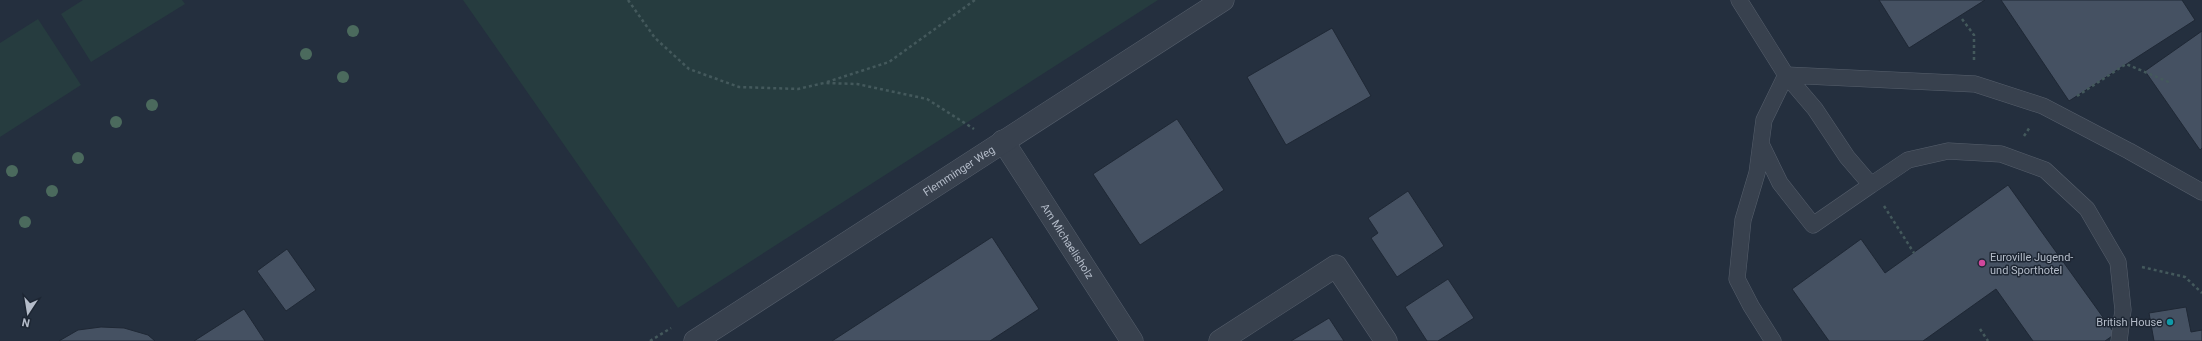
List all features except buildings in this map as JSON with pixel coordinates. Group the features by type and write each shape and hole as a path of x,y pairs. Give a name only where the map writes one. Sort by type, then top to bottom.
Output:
{"street":[{"name":"Flemminger Weg","path":"695,341 1223,0"},
{"name":"Am Michaelisholz","path":"1003,141 1132,341"},
{"path":"1220,341 1336,266 1386,341"}],"lane":[{"path":"1739,0 1786,75 1815,109 1847,157 1871,185"},
{"path":"1786,75 1974,84 2047,108 2129,151 2202,192"},
{"path":"1773,341 1751,306 1737,279 1743,220 1756,173 1764,120 1786,75"},
{"path":"1761,144 1780,183 1813,225 1908,160 1948,151 2001,154 2045,170 2087,209 2118,262 2123,310 2119,341"}],"path":[{"path":"628,0 655,38 689,69 739,87 798,89 824,83 889,62 975,0"},
{"path":"1962,19 1974,35 1974,84"},
{"path":"2012,158 2047,108 2069,101 2126,64 2171,83"},
{"path":"824,83 857,84 927,99 978,131"},
{"path":"1871,185 1914,253"},
{"path":"2118,262 2185,277 2202,293"},
{"path":"1980,329 1988,341"}],"green space":[{"path":"83,0 182,0 185,4 91,62 61,14"},
{"path":"463,0 1158,0 678,308"},
{"path":"38,19 81,85 0,137 0,43"}],"place":[{"name":"Euroville Jugend- und Sporthotel","path":"1982,263"},
{"name":"British House","path":"2170,322"}]}
